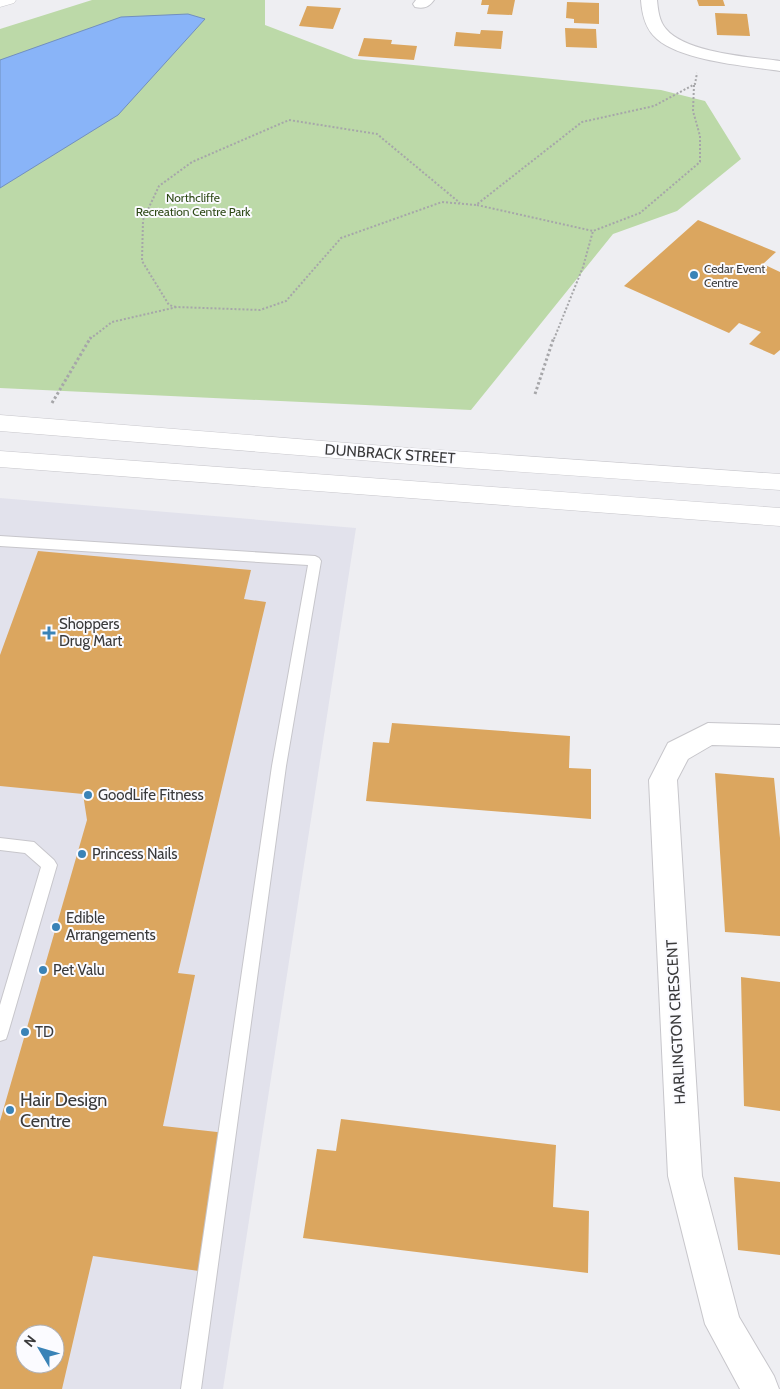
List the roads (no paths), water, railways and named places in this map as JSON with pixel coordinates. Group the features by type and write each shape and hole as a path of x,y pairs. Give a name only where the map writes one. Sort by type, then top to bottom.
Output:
{"main road":[{"path":"0,2 8,0"},
{"name":"DUNBRACK STREET","path":"0,423 410,456 780,482"},
{"path":"0,459 780,517"}],"street":[{"path":"649,0 651,20 662,36 682,46 706,54 780,66"},
{"name":"HARLINGTON CRESCENT","path":"761,1389 723,1324 685,1176 663,780 678,751 708,734 780,736"}],"lane":[{"path":"0,541 315,561 280,766 191,1389"},
{"path":"0,844 29,847 49,865 0,1033"}],"water":[{"path":"188,14 205,19 118,115 0,188 0,60 121,17"}],"place":[{"name":"Cedar Event Centre","path":"694,275"},
{"name":"Shoppers Drug Mart","path":"49,633"},
{"name":"GoodLife Fitness","path":"88,795"},
{"name":"Princess Nails","path":"82,854"},
{"name":"Edible Arrangements","path":"56,927"},
{"name":"Pet Valu","path":"43,970"},
{"name":"TD","path":"25,1032"},
{"name":"Hair Design Centre","path":"10,1110"}],"park label":[{"name":"Northcliffe Recreation Centre Park","path":"193,204"}]}
